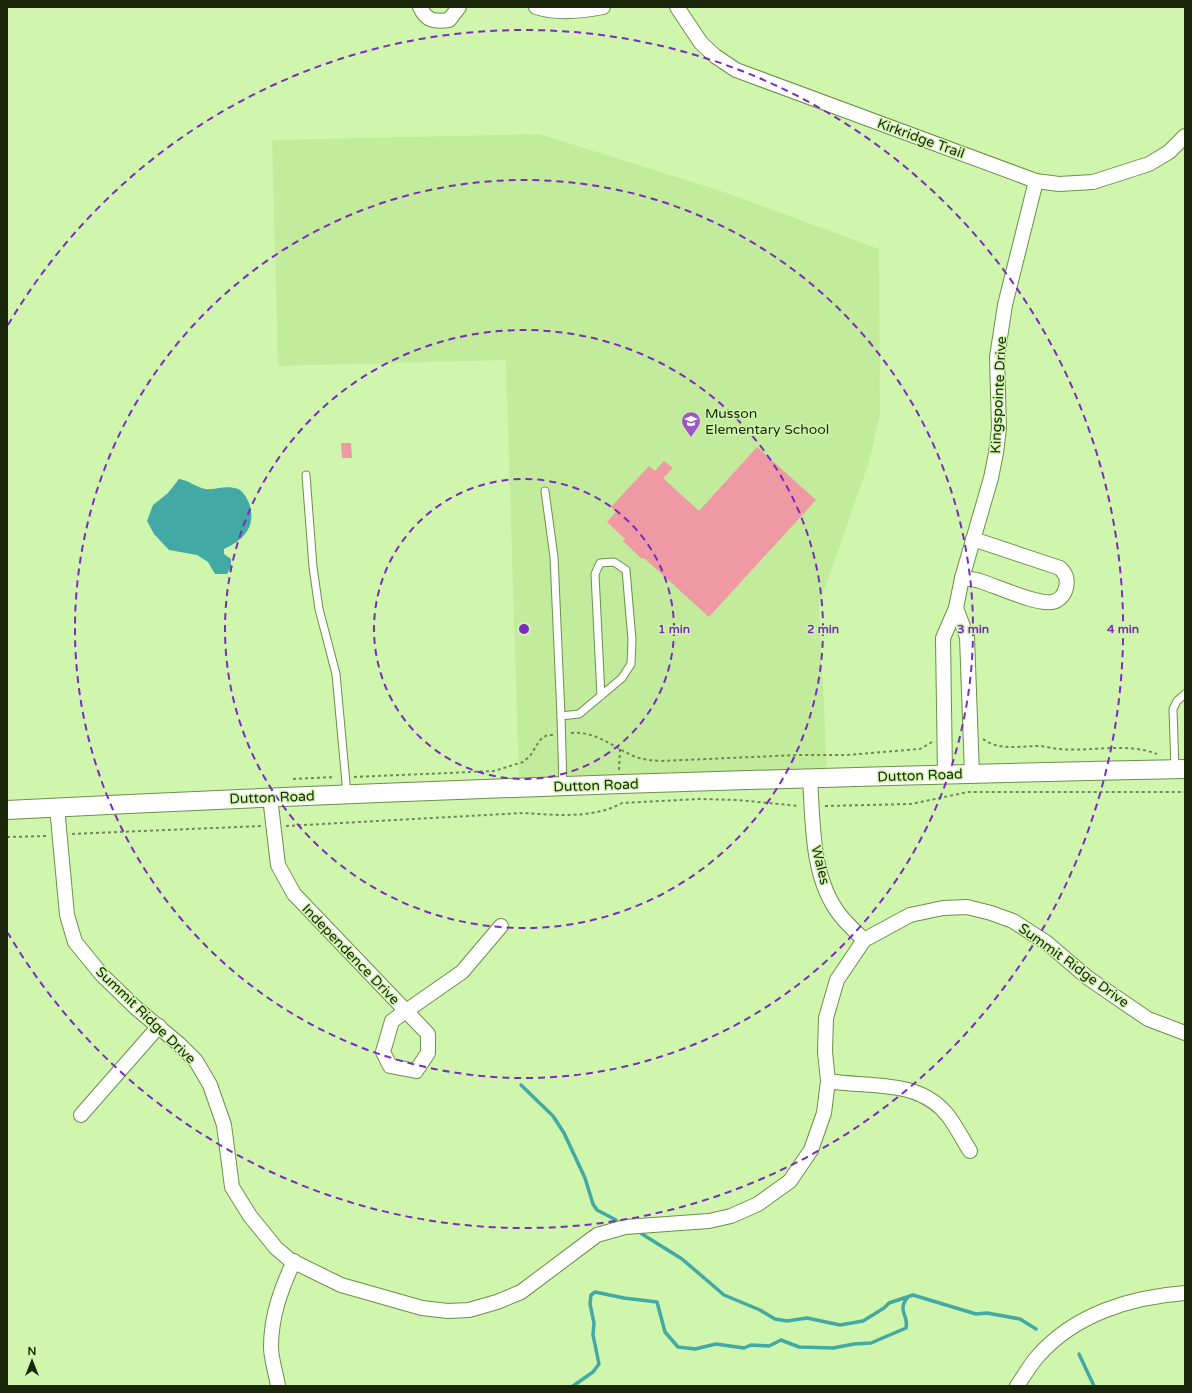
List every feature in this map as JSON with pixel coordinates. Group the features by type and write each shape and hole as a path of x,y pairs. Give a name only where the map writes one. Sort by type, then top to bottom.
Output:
{"street":[{"path":"420,7 423,15 433,22 449,20 459,7"},
{"path":"536,7 545,10 570,11 604,7"},
{"name":"Kirkridge Trail","path":"677,7 701,43 715,56 736,70 1036,181 1059,184 1093,182 1149,164 1169,152 1184,139"},
{"name":"Kingspointe Drive","path":"945,774 943,638 956,608 962,578 996,453 999,428 997,357 1005,305 1036,181"},
{"path":"962,578 978,580 1037,600 1051,602 1059,600 1065,592 1067,583 1065,574 1060,568 973,539"},
{"path":"956,608 967,637 972,774"},
{"name":"Dutton Road","path":"7,810 270,798 346,786 563,786 1178,767"},
{"name":"Wales","path":"810,778 816,855 824,886 840,915 864,940"},
{"name":"Independence Drive","path":"270,798 272,826 278,865 294,894 406,1011 462,972 501,926"},
{"name":"Summit Ridge Drive","path":"57,807 67,915 75,942 102,974 136,1008 159,1026 196,1061 210,1085 224,1125 232,1187 242,1204 276,1248 294,1261 342,1285 422,1308 448,1311 468,1310 497,1302 521,1292 597,1235 625,1227 709,1221 731,1216 758,1204 790,1181 811,1150 824,1113 828,1081 825,1052 826,1018 836,980 864,940 910,915 943,908 967,907 1013,921 1047,943 1088,978 1148,1019 1185,1033"},
{"path":"81,1115 159,1026"},
{"path":"828,1081 910,1090 935,1103 949,1117 970,1151"},
{"path":"278,1386 271,1348 273,1318 280,1292 294,1261"},
{"path":"1017,1386 1038,1356 1063,1333 1085,1319 1115,1306 1137,1300 1185,1293"}],"lane":[{"path":"306,475 313,567 319,609 336,674 346,786"},
{"path":"545,491 554,557 563,786"},
{"path":"561,716 579,714 601,696 622,678 631,664 632,640 626,570 614,562 600,563 595,574 601,696"},
{"path":"1178,767 1173,709 1177,701 1185,694"}],"path":[{"path":"293,779 346,786 494,771 523,762 530,756 540,740 547,735 580,732 591,734 620,749 648,760 723,759 798,755 846,755 914,750 925,748 934,740 944,738"},
{"path":"970,738 981,738 994,746 1002,747 1040,746 1059,750 1139,749 1151,751 1178,767"},
{"path":"618,768 620,749"},
{"path":"7,837 517,814 590,813 613,808 622,803 699,799 812,806 911,804 968,792 1185,792"}],"shaded area":[{"name":"Musson Elementary School","path":"539,134 721,191 879,249 880,414 869,462 819,605 827,769 519,779 506,360 278,366 272,140"}],"water":[{"path":"179,479 205,489 229,487 238,489 247,499 251,511 250,525 243,537 224,549 224,554 231,559 231,567 227,574 215,574 208,562 197,555 169,550 154,534 147,521 153,505 168,493"}],"building":[{"path":"341,443 351,443 352,458 342,458"},
{"path":"757,447 816,500 709,617 623,541 625,539 607,522 616,512 611,507 649,466 655,471 664,461 673,468 663,478 699,511"}],"waterway":[{"path":"521,1085 553,1116 564,1133 585,1178 593,1204 597,1210 616,1220"},
{"path":"642,1234 682,1259 724,1295 760,1310 775,1319 787,1321 807,1318 840,1325 863,1321 884,1308 889,1303 913,1295 976,1314 987,1313 1020,1319 1036,1329"},
{"path":"573,1386 593,1372 599,1364 593,1335 594,1323 590,1304 591,1295 595,1292 624,1298 657,1302 665,1332 678,1347 695,1349 716,1344 744,1348 751,1345 769,1346 781,1340 799,1347 833,1348 854,1344 871,1343 906,1328 903,1307 907,1298"},
{"path":"1079,1354 1094,1386"}],"place":[{"name":"Musson Elementary School","path":"691,438"}]}
